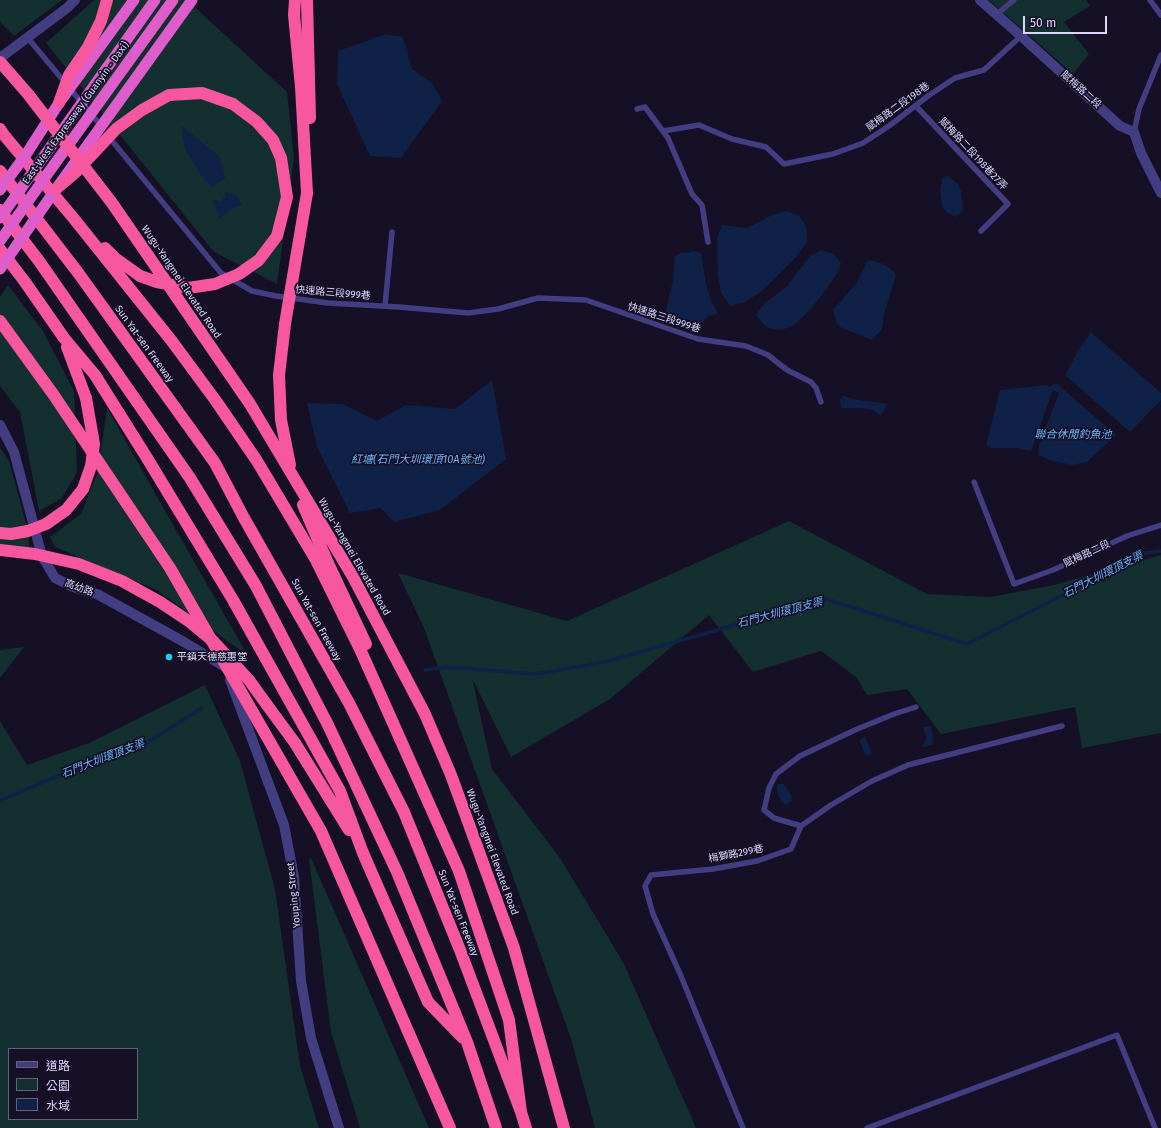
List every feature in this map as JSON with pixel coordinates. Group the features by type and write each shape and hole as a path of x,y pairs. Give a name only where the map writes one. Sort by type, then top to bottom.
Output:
{"highway":[{"path":"59,103 69,75 88,47 101,21 107,0"},
{"path":"0,190 59,103 134,0"},
{"name":"East-West Expressway (Guanyin - Daxi)","path":"0,218 154,0"},
{"name":"East-West Expressway (Guanyin - Daxi)","path":"0,241 173,0"},
{"path":"0,269 192,0"},
{"path":"295,0 294,15 306,193"},
{"path":"307,0 310,138 306,193 284,324 279,368 281,420 288,458 299,495 328,563 367,645 396,730"},
{"name":"Wugu-Yangmei Elevated Road","path":"0,62 28,94 112,203 250,404 353,577 425,714 451,775 514,948 564,1128"},
{"path":"56,189 76,172 116,129 142,110 169,95 202,93 233,104 257,122 273,140 281,158 287,197 277,236 259,260 239,274 215,284 188,288 157,282 140,276 115,258 97,238 74,220"},
{"path":"0,129 203,382 257,461 316,560 360,649 459,871 509,1020 521,1112"},
{"name":"Sun Yat-sen Freeway","path":"0,170 79,274 215,463 348,703 404,812 460,950 526,1128"},
{"path":"0,210 39,261 190,478 256,586 328,724 398,872 467,1042 496,1128"},
{"path":"0,249 64,338 95,375 148,458 233,600 340,791 363,853 428,1002 467,1042"},
{"path":"0,321 53,394 170,568 322,831 450,1128"},
{"path":"0,533 11,534 28,531 46,524 66,510 83,489 91,466 94,444 86,398 64,338"},
{"path":"0,550 35,554 79,564 122,581 160,602 190,622 213,641 250,680 295,743 363,853"}],"street":[{"path":"0,58 76,0"},
{"name":"賦梅路二段","path":"980,0 1022,36 1120,126 1134,132"},
{"path":"1134,132 1141,153 1161,193"},
{"name":"高幼路","path":"0,425 14,452 42,556 55,578 73,587 97,594 184,642 225,668"},
{"name":"Youping Street","path":"225,668 284,825 294,877 301,981 311,1038 339,1128"}],"lane":[{"path":"996,14 1014,0"},
{"path":"1150,0 1161,15"},
{"name":"賦梅路二段198巷","path":"663,131 699,125 732,139 766,147 784,164 832,154 863,143 955,78 984,70 1022,36"},
{"name":"快速路三段999巷","path":"27,37 221,273 252,291 328,303 468,313 498,309 538,298 586,300 698,339 746,346 768,356 787,370 810,382 816,388 821,402"},
{"path":"1134,132 1139,109 1161,55"},
{"name":"賦梅路二段198巷27弄","path":"916,106 1008,204 981,231"},
{"path":"637,109 645,107 668,138 692,194 702,205 708,242"},
{"path":"385,306 392,232"},
{"name":"賦梅路二段","path":"974,482 1014,584 1053,570 1127,536 1161,525"},
{"path":"916,707 894,714 855,730 800,756 776,774 769,788 764,810 774,818 801,826 831,805 872,781 908,765 1062,726"},
{"name":"梅獅路299巷","path":"743,1128 681,976 653,914 645,886 651,875 713,869 757,861 791,849 801,826"},
{"path":"867,1128 1117,1035 1155,1128"}],"green space":[{"path":"0,0 62,0 14,36 0,22"},
{"path":"94,0 187,0 287,92 294,158 277,284 214,252 46,43"},
{"path":"989,0 1086,0 1090,6 1064,22 1089,54 1073,74"},
{"path":"8,285 43,331 74,391 77,473 61,499 39,511 20,412 0,386 0,297"},
{"path":"107,408 248,656 157,590 55,547 50,537 81,514 98,471"},
{"path":"0,447 9,461 29,535 29,555 0,550"},
{"path":"789,521 927,594 991,597 1054,585 1161,555 1161,733 1082,748 1075,707 941,734 907,689 867,695 856,677 821,651 753,672 709,615 610,699 511,757 473,682 492,769 560,858 623,962 696,1128 595,1128 571,1039 424,628 398,573 567,621"},
{"path":"24,647 0,678 0,650"},
{"path":"205,685 240,761 275,889 300,1066 319,1128 0,1128 0,721 27,765 89,743"},
{"path":"311,858 429,1128 360,1128 331,1032 309,859"}],"water":[{"path":"386,34 403,37 412,69 432,83 442,101 401,158 370,156 337,84 338,51"},
{"path":"181,125 220,157 225,178 212,187 200,174 185,149"},
{"path":"948,176 958,184 961,191 963,211 956,217 948,213 942,207 940,189 942,179"},
{"path":"226,192 238,196 242,205 229,210 220,219 213,200 222,202"},
{"path":"787,211 799,216 806,226 807,242 796,257 761,292 743,303 730,306 721,292 718,276 717,239 722,225 747,228 774,214"},
{"path":"821,250 834,254 841,263 837,274 823,294 807,313 793,326 781,330 765,326 756,315 764,304 787,286 810,256"},
{"path":"693,251 701,253 706,284 710,298 718,314 709,316 701,323 680,319 667,313 666,310 673,280 675,256 681,253"},
{"path":"868,260 881,263 891,269 896,275 884,314 882,329 872,340 840,327 837,323 833,310 856,284"},
{"name":"聯合休閒釣魚池","path":"1091,332 1161,393 1161,400 1130,432 1065,375 1078,351"},
{"name":"紅塘(石門大圳環頂10A號池)","path":"492,380 506,459 440,510 394,522 381,508 350,513 317,447 307,403 343,404 377,421 406,405 455,409"},
{"path":"1056,383 1116,435 1087,462 1072,465 1049,460 1039,455 1039,445 1059,393 1053,390 1031,451 1016,448 992,448 986,446 1000,390 1047,385 1049,387"},
{"path":"843,396 858,400 888,404 881,415 872,410 861,408 841,408 840,400"},
{"path":"929,726 932,730 933,744 925,747 922,746 926,740 924,727"},
{"path":"865,737 872,754 866,756 859,740"},
{"path":"778,784 784,784 792,797 788,804 783,804 778,795"}],"waterway":[{"name":"石門大圳環頂支渠","path":"425,670 447,667 535,674 605,662 826,599 967,644 1145,553 1161,551"},
{"name":"石門大圳環頂支渠","path":"0,801 50,779 143,745 202,708"}],"place":[{"name":"平鎮天德慈惠堂","path":"169,657"}]}
